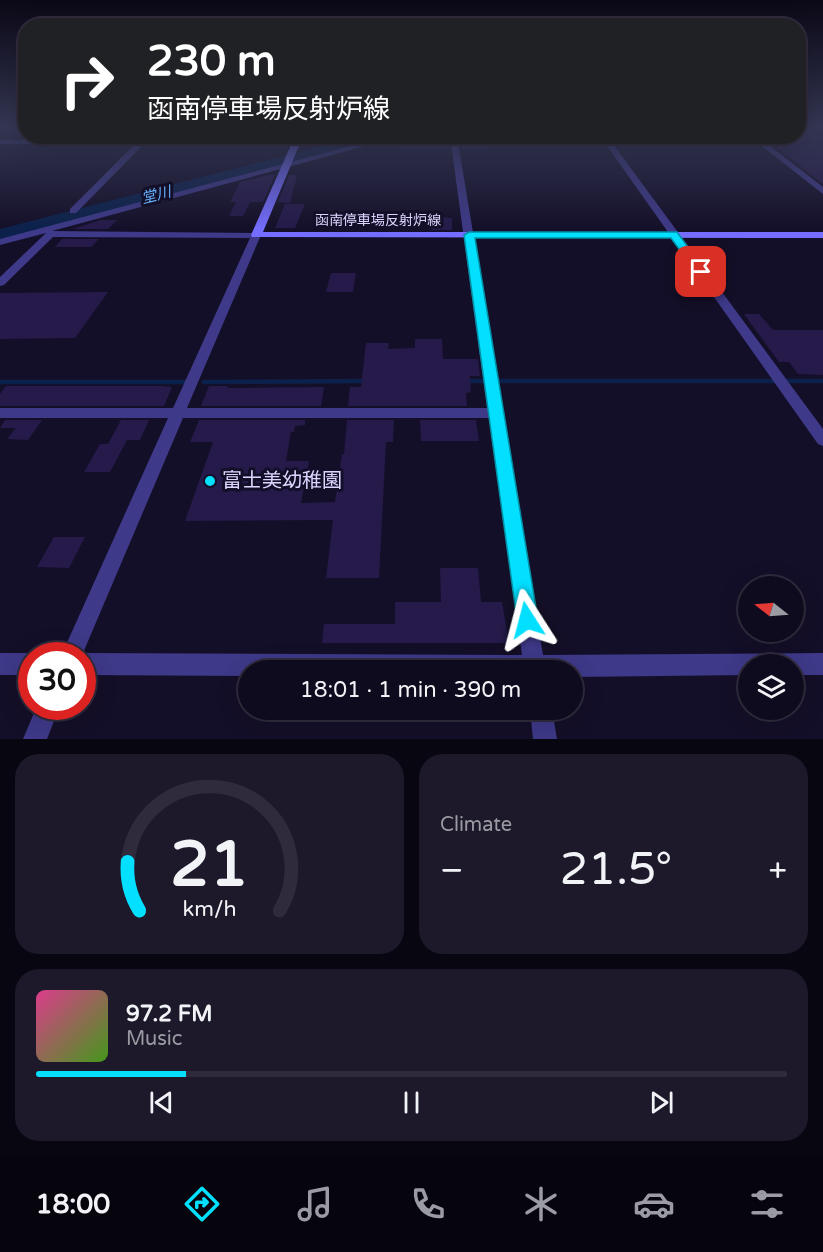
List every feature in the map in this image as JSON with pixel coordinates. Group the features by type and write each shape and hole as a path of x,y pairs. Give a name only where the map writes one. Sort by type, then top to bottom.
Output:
{"main road":[{"path":"256,235 287,162"},
{"name":"函南停車場反射炉線","path":"256,235 823,235"}],"street":[{"path":"73,211 122,162"},
{"path":"0,242 50,232 280,162"},
{"path":"457,162 534,660"},
{"path":"622,162 823,440"},
{"path":"786,162 823,191"},
{"path":"0,283 50,232 256,235 77,642"},
{"path":"0,413 496,413"},
{"path":"0,664 18,664"},
{"path":"96,664 238,665"},
{"path":"583,667 823,664"},
{"path":"35,739 43,720"},
{"path":"542,720 545,739"}],"building":[{"path":"796,162 823,162 823,184"},
{"path":"275,175 263,202 250,202 243,216 229,216 236,202 230,202 240,182"},
{"path":"289,175 297,175 290,203 278,202"},
{"path":"285,204 305,204 295,228 275,228"},
{"path":"432,217 452,218 452,230 431,230"},
{"path":"101,220 117,220 108,229 72,229"},
{"path":"62,239 99,239 91,247 55,247"},
{"path":"331,273 356,273 353,292 326,292"},
{"path":"108,292 75,338 0,339 0,293"},
{"path":"744,314 759,314 773,330 823,330 823,375 798,374 789,362 779,362"},
{"path":"415,339 442,339 443,359 478,359 480,376 470,376 471,392 466,393 467,406 348,406 350,387 361,387 366,343 389,343 388,349 415,348"},
{"path":"6,386 172,387 164,406 0,406 0,394"},
{"path":"209,386 228,386 227,388 324,387 321,406 201,406"},
{"path":"5,420 42,420 28,440 7,439 16,428 0,428"},
{"path":"121,420 149,420 140,440 127,440 110,472 84,472 100,444 108,444"},
{"path":"199,420 305,420 305,425 295,426 294,432 291,432 286,461 309,461 301,503 335,502 342,454 344,454 347,420 394,420 393,442 386,442 379,578 326,578 333,520 185,521 213,442 190,442"},
{"path":"420,420 476,420 479,441 421,441"},
{"path":"54,537 85,537 69,568 37,567"},
{"path":"440,568 478,568 481,602 502,602 509,643 322,643 324,624 395,624 395,602 441,602"}],"waterway":[{"name":"堂川","path":"0,235 280,162"},
{"path":"204,382 367,381"},
{"path":"466,381 823,381"},
{"path":"0,382 185,382"}],"place":[{"name":"富士美幼稚園","path":"210,481"}],"route":[{"path":"527,620 469,235 674,235 701,272"}]}
